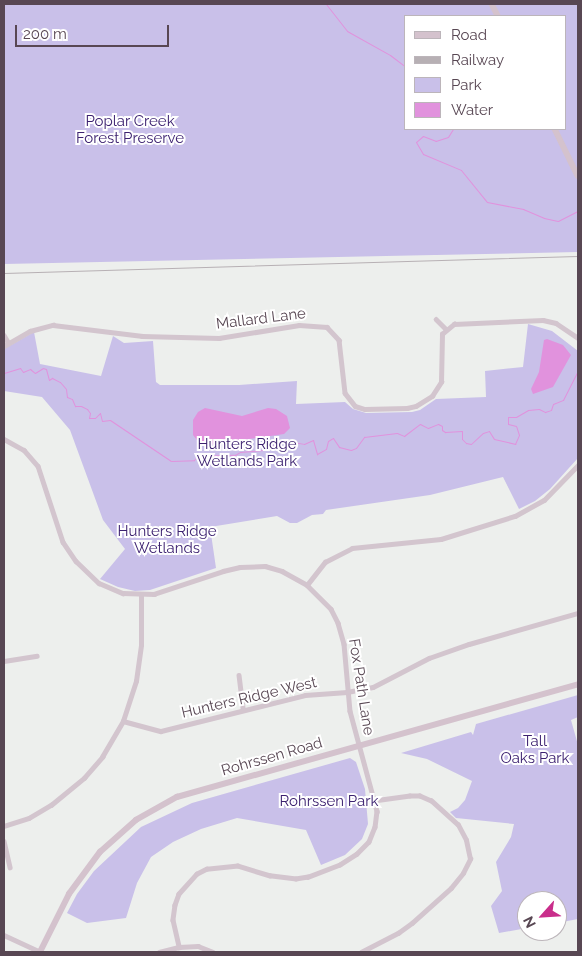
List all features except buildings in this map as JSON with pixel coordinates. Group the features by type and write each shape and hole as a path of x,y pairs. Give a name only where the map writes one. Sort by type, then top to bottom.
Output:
{"street":[{"path":"555,130 578,176"},
{"path":"436,319 446,328 461,322 543,320 556,323 578,338"},
{"name":"Mallard Lane","path":"6,344 30,331 53,325 142,336 219,338 299,325 327,326 339,340 343,383 349,400 355,406 365,409 407,408 416,406 432,396 441,382 441,344 442,334 446,328"},
{"path":"4,335 6,344"},
{"name":"Fox Path Lane","path":"4,439 24,450 38,466 63,542 76,561 99,583 122,593 141,595 167,591 223,571 254,566 282,571 307,585 331,609 338,623 344,644 347,692 358,745 377,811 375,826 369,842 357,854 324,873 296,879 270,876 238,866 207,869 197,874 180,894 175,905 172,920 179,947"},
{"path":"307,585 325,562 347,550 441,539 515,516 544,500 578,465"},
{"path":"4,826 29,818 51,805 84,778 102,757 123,721 136,681 141,645 141,595"},
{"name":"Hunters Ridge West","path":"123,721 161,731 305,695 347,692 373,687 429,658 469,644 578,614"},
{"path":"4,661 37,656"},
{"path":"239,674 242,710"},
{"name":"Rohrssen Road","path":"40,952 69,894 100,852 136,820 177,797 578,684"},
{"path":"361,952 398,933 412,922 451,888 463,873 470,858 466,840 458,825 431,801 420,796 410,796 374,801"},
{"path":"4,841 10,867"},
{"path":"4,935 40,952"},
{"path":"159,952 179,947 198,946 213,952"}],"green space":[{"name":"Poplar Creek Forest Preserve","path":"4,4 578,4 578,252 4,264"},
{"name":"Hunters Ridge Wetlands Park","path":"528,324 552,331 578,351 578,458 550,489 535,501 519,509 503,477 430,495 326,510 323,514 312,515 297,523 290,523 277,516 210,527 216,568 150,590 135,591 118,587 100,579 125,549 103,520 70,430 42,397 4,391 4,349 34,332 40,364 101,376 113,336 124,343 153,341 156,382 160,385 239,385 297,381 296,404 345,402 353,409 366,413 412,412 420,410 436,399 486,397 485,371 523,367"},
{"name":"Tall Oaks Park","path":"578,695 578,717 571,720 578,745 578,919 567,921 567,891 517,891 517,930 499,933 491,906 502,891 496,862 511,837 514,824 456,818 450,812 458,808 465,800 472,781 427,759 401,753 471,732 473,735 476,724"},
{"name":"Rohrssen Park","path":"350,758 356,762 365,789 368,824 362,839 345,855 321,865 306,830 237,818 201,829 173,842 151,857 137,883 126,918 87,923 67,913 77,894 94,871 141,827 192,803"}],"water":[{"path":"547,339 563,345 571,355 553,387 533,394 531,389 539,372 544,340"},
{"path":"205,408 242,416 268,408 276,409 287,416 290,428 284,434 209,445 200,444 193,435 193,420 198,412"}],"waterway":[{"path":"326,4 347,31 390,55 404,66"},
{"path":"452,130 448,137 436,141 423,136 416,142 423,154 461,170 487,202 523,209 544,218 558,221 578,211"},
{"path":"4,373 20,368 23,372 30,369 35,373 43,368 46,369 49,380 52,378 60,382 66,389 67,397 72,399 75,406 87,409 90,413 89,418 95,418 100,413 102,421 110,420 171,461 194,460 198,456 235,455 240,452 264,450 276,444 280,450 286,450 292,442 304,444 313,440 317,454 326,449 328,441 333,438 339,447 351,450 356,448 364,437 397,433 404,436 420,424 428,428 438,424 442,426 442,430 445,432 462,431 462,439 466,443 471,444 483,433 489,431 494,439 515,444 519,435 516,426 508,424 508,417 516,417 528,410 539,409 545,412 551,410 553,404 563,400 578,371"}],"railway":[{"path":"4,273 578,256"}],"park label":[{"name":"Hunters Ridge Wetlands","path":"167,540"}]}
